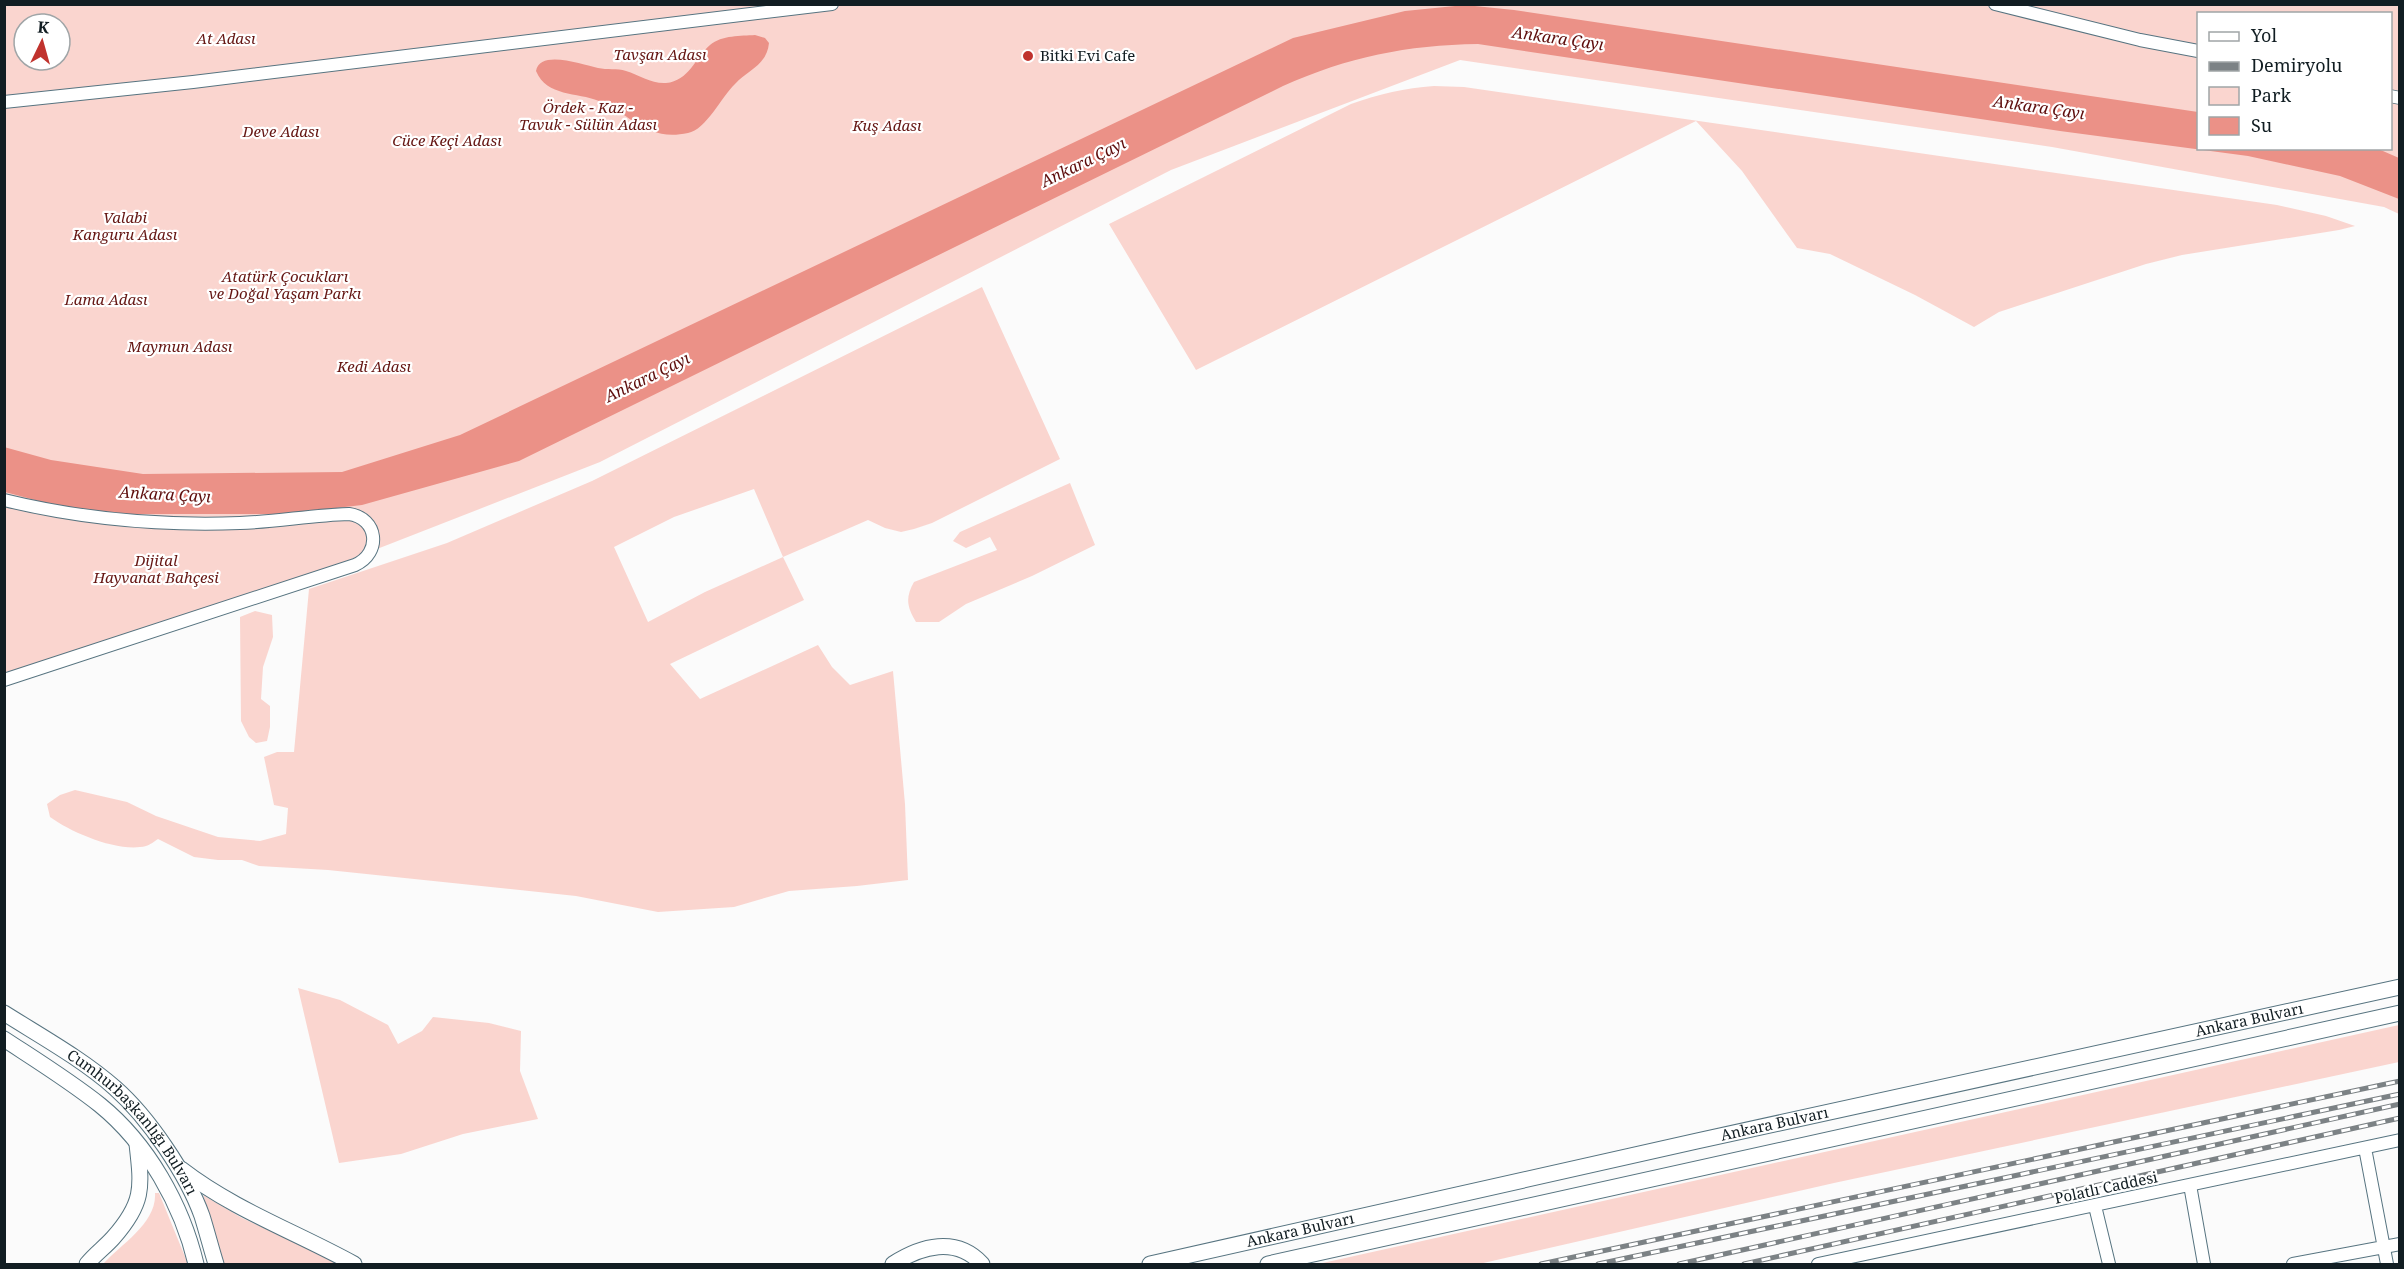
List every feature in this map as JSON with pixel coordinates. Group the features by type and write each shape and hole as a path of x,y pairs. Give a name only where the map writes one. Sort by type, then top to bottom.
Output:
{"main road":[{"name":"Ankara Bulvarı","path":"1150,1264 1708,1138 2400,987"},
{"name":"Cumhurbaşkanlığı Bulvarı","path":"4,1013 60,1048 115,1088 153,1129 176,1166 201,1214 216,1264"},
{"name":"Ankara Bulvarı","path":"1268,1264 2400,1013"},
{"name":"Cumhurbaşkanlığı Bulvarı","path":"4,1039 102,1106 137,1144 160,1174 176,1203 196,1264"},
{"path":"87,1264 131,1217 140,1195 137,1144"},
{"path":"176,1166 208,1191 354,1264"},
{"path":"97,1264 112,1239"},
{"path":"893,1264 917,1250 942,1246 957,1248 982,1264"}],"street":[{"path":"4,102 193,82 832,4"},
{"path":"1995,4 2197,51"},
{"path":"4,500 88,516 174,524 241,523 349,514 360,517 369,524 374,540 369,556 355,565 4,680"},
{"name":"Polatlı Caddesi","path":"1818,1264 2400,1140"},
{"path":"2365,1148 2387,1264"},
{"path":"2190,1185 2204,1264"},
{"path":"2095,1206 2109,1264"},
{"path":"2293,1264 2400,1244"}],"green space":[{"name":"Atatürk Çocukları ve Doğal Yaşam Parkı","path":"4,5 2399,5 2399,214 2384,207 2052,147 1460,60 1171,170 600,462 236,604 5,682"},
{"path":"1434,86 1464,87 2277,205 2326,216 2355,226 2182,255 2146,264 1999,312 1974,327 1915,295 1830,254 1797,248 1742,171 1696,121 1196,370 1109,224 1351,104 1392,92"},
{"path":"982,287 1060,459 932,523 901,532 868,520 783,557 804,600 670,664 700,699 818,645 832,667 850,685 893,671 905,804 908,880 789,891 734,907 658,912 576,896 328,870 259,866 242,860 194,857 158,839 146,846 123,847 83,835 50,817 47,804 60,795 75,790 127,802 156,816 218,837 260,841 286,834 288,808 274,805 264,757 277,752 294,752 309,589 447,543 592,481","holes":["754,489 783,557 705,592 648,622 614,547 674,517"]},
{"path":"1070,483 1095,545 1032,576 966,604 939,622 916,622 908,602 914,582 997,550 990,537 966,548 953,541 960,532"},
{"path":"255,611 272,615 273,637 263,667 261,699 270,706 270,727 267,741 256,743 249,737 241,721 240,617"},
{"path":"298,988 340,1000 388,1025 398,1044 422,1031 433,1017 489,1023 521,1031 520,1071 538,1119 463,1134 401,1154 339,1163"},
{"path":"2399,1025 2399,1062 1834,1183 1479,1264 1318,1264"},
{"path":"155,1193 159,1193 188,1264 103,1264 144,1223 154,1204"},
{"path":"203,1195 242,1218 342,1264 223,1264"}],"water":[{"name":"Ankara Çayı","path":"1465,5 1514,10 2197,112 2197,149 2060,131 1478,44 1402,50 1331,67 1283,86 519,461 362,505 285,514 130,514 61,507 5,492 4,447 51,460 143,474 342,472 460,435 1293,38 1405,11"},
{"path":"755,35 765,38 769,43 765,57 730,89 701,126 688,133 673,135 650,130 599,101 555,90 541,79 536,71 539,64 545,61 563,60 601,69 623,70 651,81 666,83 686,74 705,50 720,39"},
{"path":"2203,150 2381,150 2399,158 2399,199 2340,176 2248,156"}],"railway":[{"path":"1541,1264 2400,1081"},
{"path":"1598,1264 2400,1094"},
{"path":"1679,1264 2400,1104"},
{"path":"1744,1264 2400,1118"}],"place":[{"name":"Bitki Evi Cafe","path":"1028,56"}],"park label":[{"name":"At Adası","path":"226,39"},
{"name":"Tavşan Adası","path":"660,55"},
{"name":"Ördek - Kaz - Tavuk - Sülün Adası","path":"588,116"},
{"name":"Kuş Adası","path":"887,126"},
{"name":"Deve Adası","path":"281,132"},
{"name":"Cüce Keçi Adası","path":"447,141"},
{"name":"Valabi Kanguru Adası","path":"125,226"},
{"name":"Lama Adası","path":"106,300"},
{"name":"Maymun Adası","path":"180,347"},
{"name":"Kedi Adası","path":"374,367"},
{"name":"Dijital Hayvanat Bahçesi","path":"156,570"}]}
